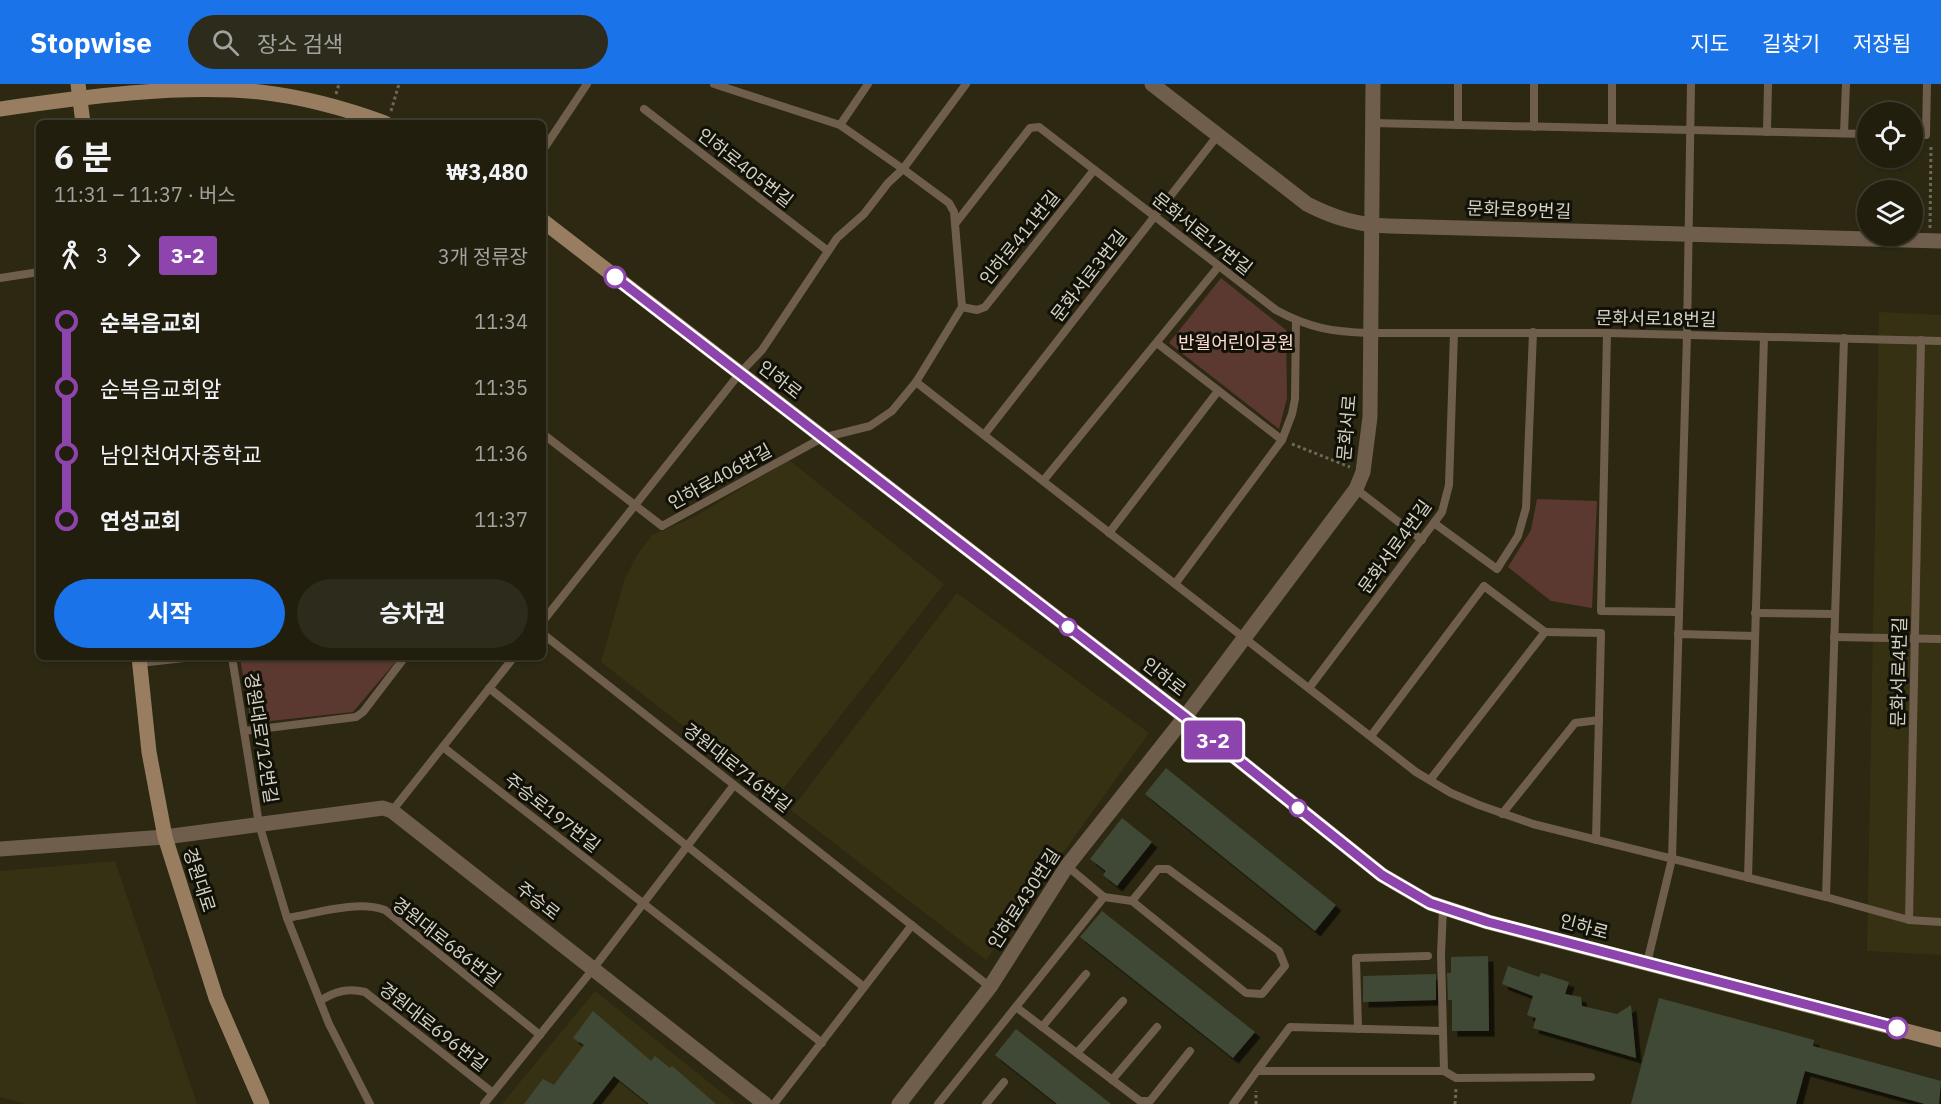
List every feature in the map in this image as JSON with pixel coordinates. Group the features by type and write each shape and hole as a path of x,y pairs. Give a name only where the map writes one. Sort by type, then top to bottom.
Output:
{"main road":[{"path":"0,109 79,91 177,90 214,87 301,98 387,118"},
{"path":"79,91 83,120"},
{"name":"인하로","path":"546,223 1185,717 1382,875 1443,908 1488,922 1941,1040"},
{"name":"경원대로","path":"140,660 149,752 165,837 216,998 262,1104"}],"street":[{"name":"문화로89번길","path":"1152,84 1307,204 1329,216 1352,223 1371,226 1935,241"},
{"name":"문화서로","path":"1185,717 1356,489 1363,472 1370,417 1373,84"},
{"name":"인하로430번길","path":"898,1104 990,987 1067,866 1185,717"},
{"path":"0,849 165,837 383,808 392,811"},
{"name":"주승로","path":"392,811 765,1104"}],"lane":[{"path":"546,146 587,84"},
{"name":"인하로411번길","path":"714,84 840,125 949,203 954,212 962,307 977,310 985,307 1094,170"},
{"path":"840,125 868,84"},
{"path":"740,373 762,350 837,238 864,214 888,183 903,169 966,84"},
{"path":"1458,84 1458,125"},
{"path":"1534,84 1534,127"},
{"path":"1612,84 1612,128"},
{"path":"1647,963 1672,859 1691,84"},
{"path":"1767,132 1768,84"},
{"path":"1844,133 1846,84"},
{"path":"1926,135 1928,84"},
{"name":"인하로405번길","path":"644,108 828,251"},
{"path":"1372,123 1857,134"},
{"name":"문화서로17번길","path":"955,224 1030,128 1038,127 1276,310 1314,328 1369,333"},
{"name":"문화서로3번길","path":"984,435 1218,135"},
{"path":"1044,481 1219,266"},
{"path":"0,278 36,272"},
{"path":"822,438 870,426 892,411 916,382 962,307"},
{"path":"1175,584 1282,440 1295,399 1296,321"},
{"path":"1434,524 1497,569 1518,536 1526,508 1533,332"},
{"name":"문화서로18번길","path":"1369,333 1607,333 1941,341"},
{"name":"문화서로4번길","path":"1309,688 1442,512 1449,484 1454,333"},
{"path":"1607,333 1601,611 1678,612"},
{"path":"1749,878 1764,337"},
{"path":"1827,897 1844,338"},
{"name":"문화서로4번길","path":"1909,920 1921,340"},
{"path":"1157,343 1282,440"},
{"name":"인하로406번길","path":"546,617 740,373"},
{"path":"916,382 1416,772 1430,780 1479,805 1533,824 1827,897 1909,920 1941,922"},
{"path":"1109,533 1218,391"},
{"path":"546,436 635,505"},
{"name":"인하로406번길","path":"635,505 662,526 822,438"},
{"path":"1356,489 1422,540"},
{"path":"1371,736 1484,586 1545,632 1601,633 1596,840"},
{"path":"1755,613 1834,614"},
{"path":"1430,780 1545,632"},
{"path":"1678,634 1755,636"},
{"name":"경원대로716번길","path":"546,636 990,987"},
{"path":"1834,637 1941,639"},
{"name":"경원대로712번길","path":"232,660 259,824"},
{"path":"244,731 356,717 363,712 403,660"},
{"path":"392,811 512,660"},
{"path":"489,688 864,987"},
{"path":"1502,814 1575,723 1599,720"},
{"name":"주승로197번길","path":"443,747 822,1043"},
{"path":"484,1104 593,969 734,785"},
{"path":"259,824 287,918 329,1024 370,1104"},
{"path":"1067,866 1104,897 1132,901 1246,993 1262,994 1285,966 1279,951 1168,869 1158,869 1132,901"},
{"path":"938,1104 1104,897"},
{"name":"경원대로686번길","path":"287,918 356,906 374,906 385,910 540,1035"},
{"path":"1443,908 1441,954 1444,1071"},
{"path":"774,1104 912,925"},
{"path":"1358,1029 1356,958 1428,956"},
{"path":"1042,1027 1086,974"},
{"name":"경원대로696번길","path":"320,1001 332,994 351,989 365,992 493,1093"},
{"path":"1077,1053 1123,1001"},
{"path":"1016,1006 1140,1101 1150,1101 1190,1050"},
{"path":"1112,1080 1157,1027"},
{"path":"1233,1104 1290,1027 1443,1031"},
{"path":"1257,1071 1444,1071 1456,1078 1591,1077"},
{"path":"986,1104 1004,1082"}],"path":[{"path":"387,118 399,84"},
{"path":"1926,135 1931,142 1935,241"},
{"path":"1282,440 1363,472"}],"shaded area":[{"path":"1879,312 1941,315 1941,955 1867,951"},
{"path":"789,460 944,584 776,798 601,662 624,581 637,555 652,535 694,517"},
{"path":"957,593 1149,733 986,960 791,810"},
{"path":"115,861 197,1104 25,1104 0,1097 0,871"},
{"path":"595,991 736,1104 502,1104"}],"green space":[{"name":"반월어린이공원","path":"1221,278 1286,330 1287,398 1279,429 1169,343"},
{"path":"1537,499 1597,501 1592,608 1551,601 1508,567 1531,530"},
{"path":"240,660 397,660 353,712 251,723"}],"building":[{"path":"1166,768 1336,905 1315,931 1145,794"},
{"path":"1122,818 1152,842 1117,886 1103,875 1106,871 1090,859"},
{"path":"1102,911 1255,1032 1233,1058 1080,937"},
{"path":"1488,956 1489,1031 1452,1031 1452,1000 1448,1000 1447,973 1451,973 1451,957"},
{"path":"1508,966 1539,977 1541,973 1569,982 1565,994 1581,997 1582,1006 1617,1014 1631,1005 1636,1058 1533,1028 1536,1018 1527,1015 1533,996 1502,984"},
{"path":"1436,974 1436,1000 1363,1002 1363,976"},
{"path":"1659,998 1814,1040 1813,1046 1941,1081 1939,1104 1925,1104 1805,1071 1796,1104 1631,1104"},
{"path":"593,1011 651,1061 655,1056 670,1068 672,1066 716,1104 649,1104 614,1076 592,1104 524,1104 543,1079 554,1085 584,1045 573,1038"},
{"path":"1016,1029 1111,1104 1057,1104 995,1055"}],"bus line":[{"name":"3-2","path":"615,277 1185,717 1382,875 1430,903 1488,922 1897,1028"}]}
